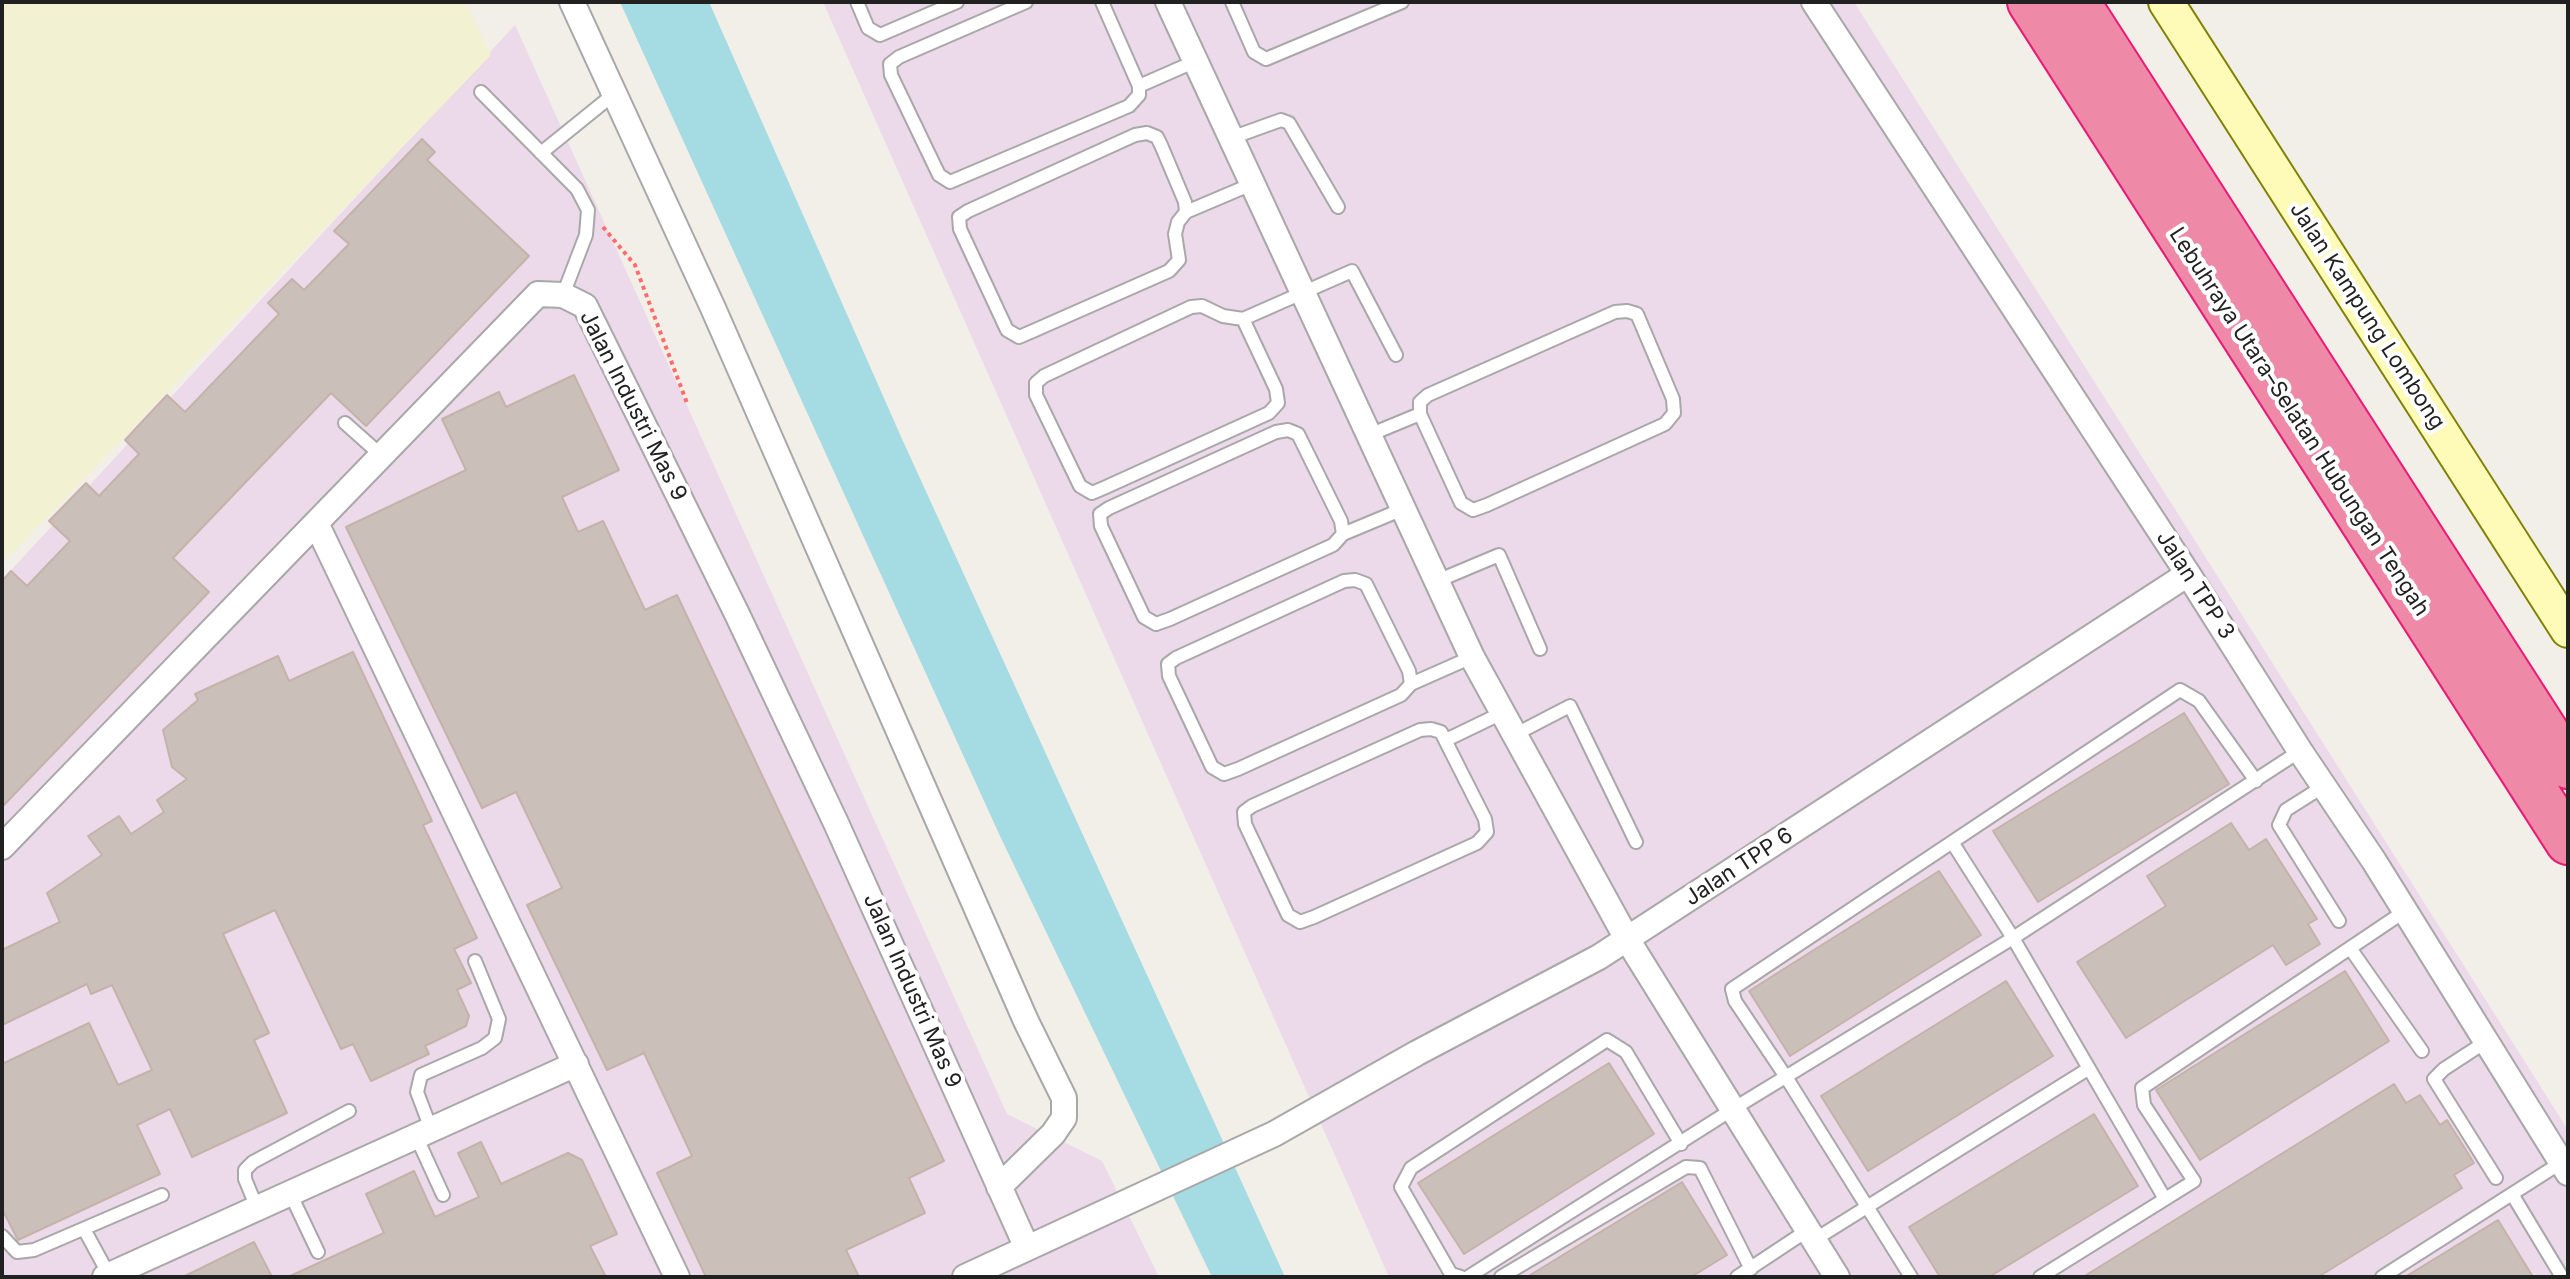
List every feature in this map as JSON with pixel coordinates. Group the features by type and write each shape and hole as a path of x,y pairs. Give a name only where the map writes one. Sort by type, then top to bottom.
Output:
{"highway":[{"name":"Lebuhraya Utara–Selatan Hubungan Tengah","path":"2030,2 2568,842"},
{"name":"Lebuhraya Utara–Selatan Hubungan Tengah","path":"2077,2 2568,766"}],"street":[{"path":"572,2 719,323 1026,1021 1064,1098 1064,1118 1053,1134 999,1187"},
{"path":"1168,2 1472,657 1627,939 1837,1277"},
{"name":"Jalan TPP 3","path":"1814,2 2188,574 2565,1167"},
{"name":"Jalan Kampung Lombong","path":"2166,2 2568,630"},
{"name":"Jalan Industri Mas 9","path":"2,847 538,294 563,295 585,306 730,600 836,823 1027,1248"},
{"path":"316,523 677,1277"},
{"name":"Jalan TPP 6","path":"965,1277 1274,1134 1403,1061 1599,957 2188,574"},
{"path":"107,1276 576,1064"}],"lane":[{"path":"857,2 868,28 880,35 957,2"},
{"path":"1026,2 899,57 890,64 891,75 939,175 950,182 1129,106 1139,95 1139,86 1102,2"},
{"path":"1232,2 1254,52 1266,59 1402,2"},
{"path":"1139,86 1196,61"},
{"path":"481,92 577,189 588,210 586,235 563,295"},
{"path":"541,153 614,94"},
{"path":"1231,138 1281,120 1289,123 1338,207"},
{"path":"1186,212 1185,202 1161,145 1157,137 1147,133 1135,135 959,217 960,229 1007,330 1019,337 1169,271 1179,260 1175,234 1178,222 1186,212 1252,184"},
{"path":"1243,319 1276,389 1278,403 1269,413 1092,493 1080,486 1036,395 1036,383 1044,376 1191,307 1202,306 1223,316 1243,319 1352,271 1396,355"},
{"path":"1627,311 1637,314 1673,399 1674,413 1665,424 1473,510 1461,503 1420,414 1420,402 1428,395 1615,312 1627,311"},
{"path":"1369,435 1420,414"},
{"path":"345,423 382,456"},
{"path":"1343,534 1341,521 1298,434 1288,430 1276,432 1100,514 1101,526 1144,617 1156,624 1333,545 1343,534 1403,509"},
{"path":"1437,581 1499,555 1540,649"},
{"path":"1411,684 1409,671 1366,584 1355,580 1344,581 1168,664 1169,676 1212,767 1224,774 1401,695 1411,684 1472,657"},
{"path":"1911,1277 1735,1001 1732,989 2180,690 2199,701 2256,781"},
{"path":"1514,735 1570,706 1636,842"},
{"path":"1446,740 1502,713"},
{"path":"1420,730 1441,732 1446,740 1485,819 1487,832 1477,843 1314,917 1300,922 1288,915 1245,824 1244,812 1420,730"},
{"path":"1468,1277 1733,1109 2013,938 2300,751"},
{"path":"2324,786 2286,810 2279,825 2339,921"},
{"path":"1952,842 2013,938 2165,1199"},
{"path":"2040,1277 2194,1181 2144,1105 2142,1088 2405,911"},
{"path":"2350,948 2422,1051"},
{"path":"443,1195 424,1133 417,1092 421,1075 482,1048 495,1038 499,1019 475,961"},
{"path":"1461,1277 1451,1274 1401,1187 1411,1168 1607,1040 1626,1052 1681,1144"},
{"path":"2487,1041 2434,1079 2496,1178"},
{"path":"1737,1277 1868,1207 2088,1069"},
{"path":"257,1208 245,1179 245,1170 253,1162 349,1111"},
{"path":"1501,1277 1686,1167 1700,1168 1751,1269"},
{"path":"2382,1277 2512,1194 2565,1167"},
{"path":"290,1193 318,1252"},
{"path":"2512,1194 2562,1277"},
{"path":"2,1236 17,1252 34,1250 162,1195"},
{"path":"84,1229 107,1276"}],"path":[{"path":"588,210 635,265 687,403"}],"shaded area":[{"path":"823,2 1854,2 2568,1130 2568,1277 1389,1277"},
{"path":"515,25 1007,1114 1102,1161 1159,1277 2,1277 2,580"}],"green space":[{"path":"2,2 465,2 491,55 2,564"}],"water":[{"path":"620,2 709,2 902,439 1285,1277 1212,1277 1000,836"}],"building":[{"path":"422,139 435,152 427,160 529,256 366,426 331,393 173,558 209,592 2,807 2,581 11,571 27,586 70,541 49,521 86,483 99,496 139,454 125,440 167,395 185,412 279,314 268,303 292,279 304,290 349,244 334,231"},
{"path":"574,375 619,470 562,497 578,532 603,521 645,610 677,595 944,1161 909,1178 925,1213 846,1250 859,1277 706,1277 657,1173 692,1156 644,1053 607,1070 527,905 562,888 516,792 482,808 346,527 466,470 442,419 499,392 506,407"},
{"path":"353,652 432,821 423,825 477,938 454,949 471,983 457,990 469,1016 466,1026 425,1046 429,1054 371,1081 353,1044 341,1049 275,910 223,934 269,1033 254,1040 287,1113 192,1157 170,1109 137,1125 160,1174 18,1240 2,1209 2,1064 89,1023 118,1085 152,1070 112,985 91,994 87,984 2,1025 2,950 60,922 47,893 102,855 88,836 119,816 131,834 164,812 157,800 187,779 172,767 163,730 198,700 195,694 278,656 289,681"},
{"path":"2184,713 2229,784 2038,902 1993,831"},
{"path":"2231,823 2249,850 2266,839 2317,919 2308,924 2320,944 2286,965 2273,945 2126,1038 2077,962 2166,906 2147,876"},
{"path":"1939,871 1981,935 1790,1056 1749,991"},
{"path":"2345,971 2389,1041 2200,1160 2156,1090"},
{"path":"2006,981 2053,1056 1868,1171 1821,1096"},
{"path":"1609,1063 1654,1134 1464,1254 1418,1183"},
{"path":"2394,1084 2406,1103 2420,1095 2440,1125 2447,1120 2474,1163 2454,1175 2462,1188 2318,1277 2083,1277"},
{"path":"2094,1114 2138,1186 1989,1277 1940,1277 1909,1227"},
{"path":"481,1142 501,1184 568,1153 582,1160 617,1234 590,1246 606,1277 288,1277 384,1233 366,1194 414,1171 435,1217 479,1197 458,1153"},
{"path":"1682,1182 1727,1255 1691,1277 1527,1277"},
{"path":"2498,1220 2533,1277 2405,1277"},
{"path":"254,1242 272,1277 183,1277"}]}
